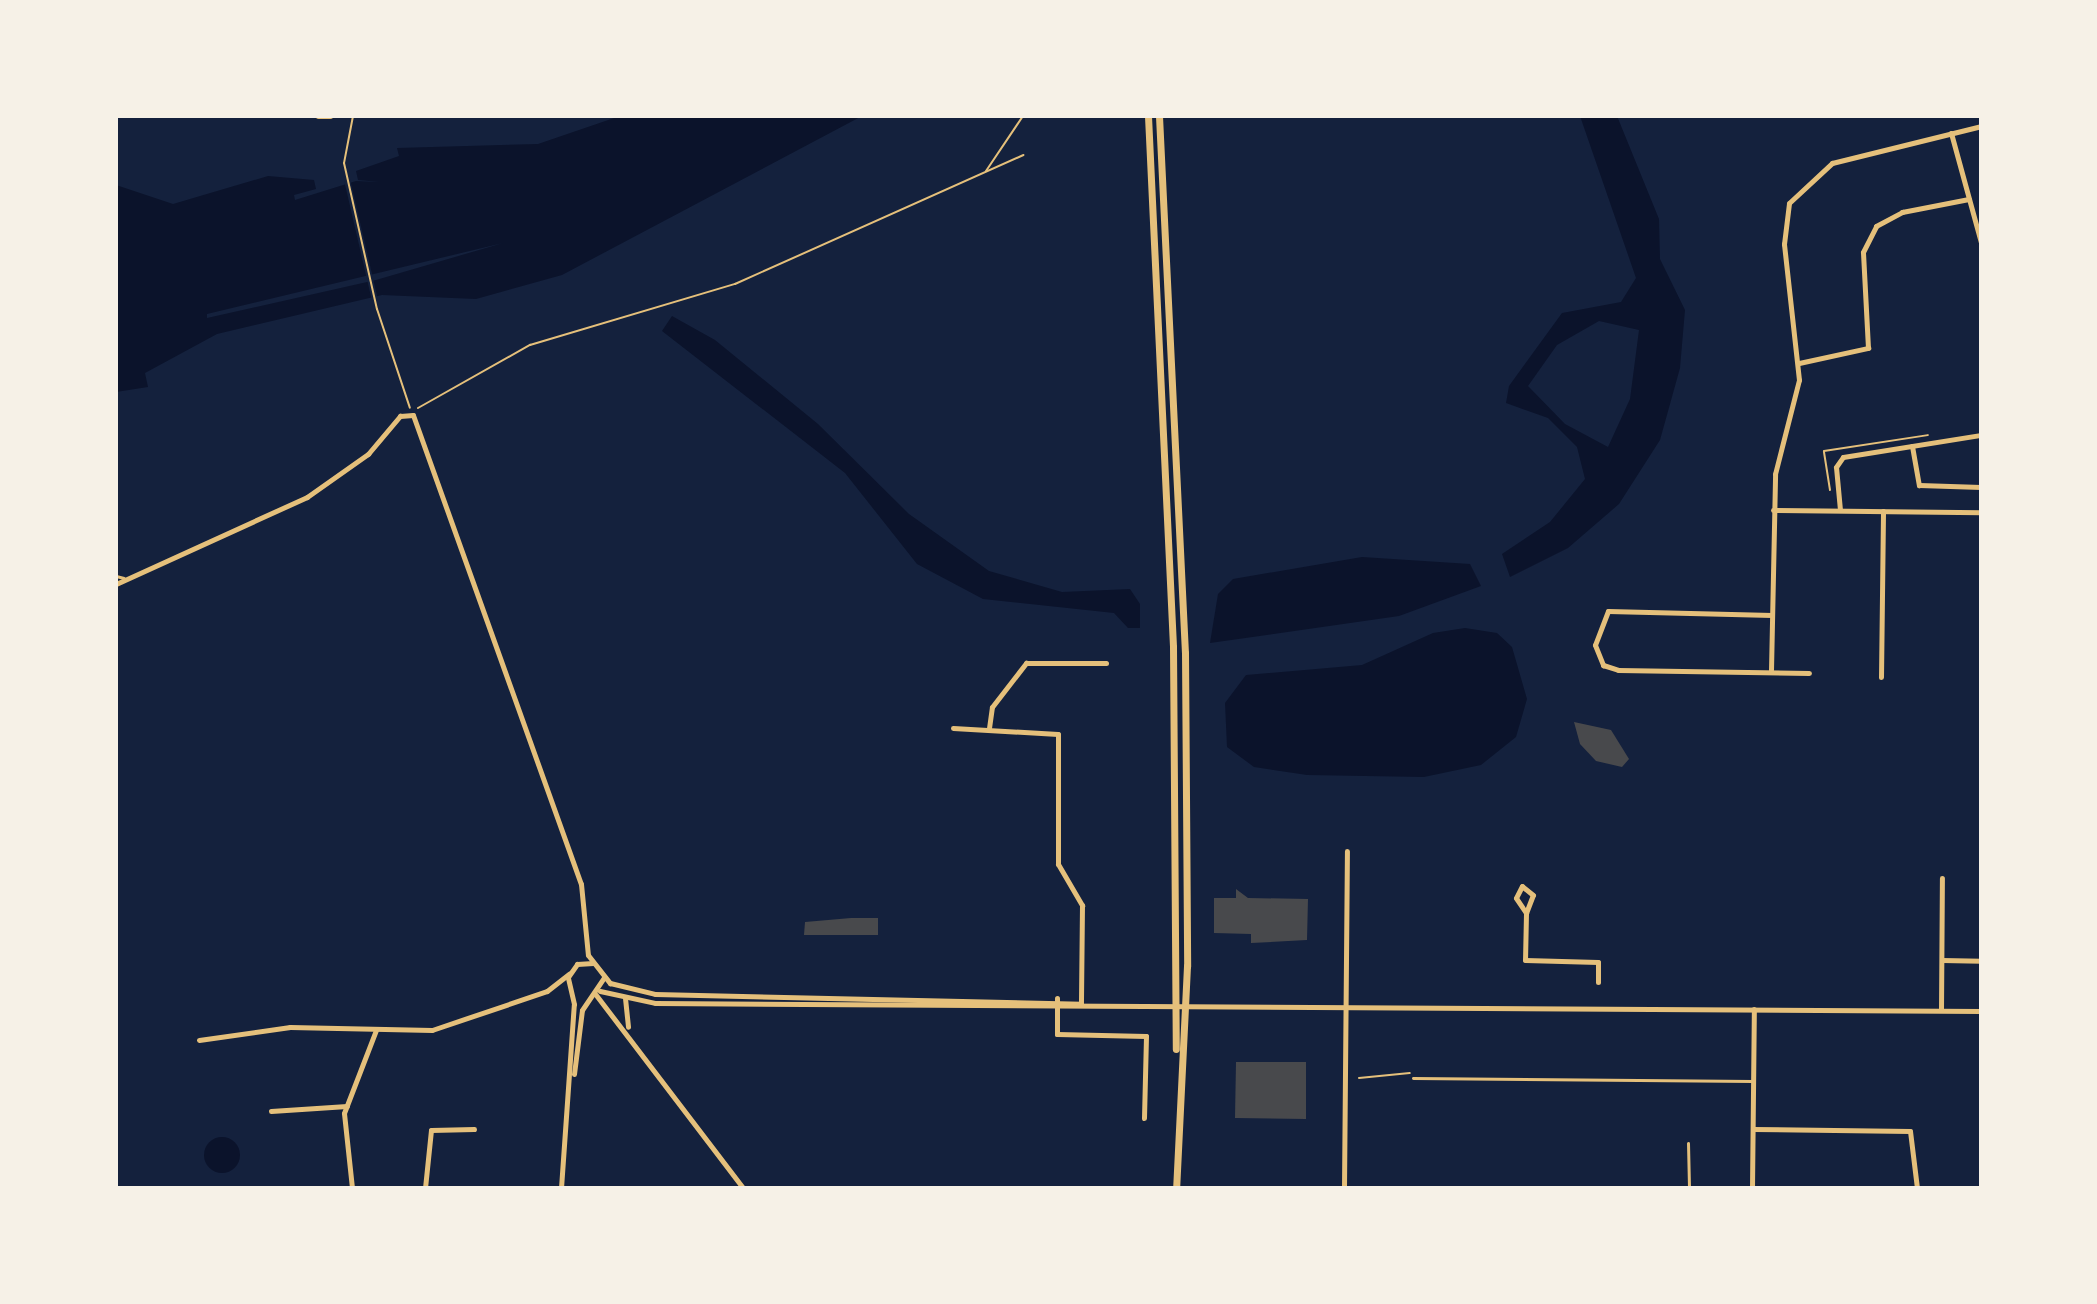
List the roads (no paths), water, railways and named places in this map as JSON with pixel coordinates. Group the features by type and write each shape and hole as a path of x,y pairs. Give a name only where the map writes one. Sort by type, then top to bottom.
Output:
{"main road":[{"path":"1148,116 1173,647 1176,1188"},
{"path":"1159,116 1185,653 1185,1002 1177,1099"}],"street":[{"path":"318,116 330,116"},
{"path":"1771,670 1773,510 1799,363 1783,231 1794,194 1832,163 1981,126"},
{"path":"1951,133 1981,243"},
{"path":"1799,363 1869,346 1863,257 1871,233 1902,212 1969,199"},
{"path":"116,584 307,497 411,414 575,866 586,915 586,945 599,968 623,989 636,1041"},
{"path":"1840,510 1838,461 1981,435"},
{"path":"1912,446 1919,485 1981,487"},
{"path":"1773,510 1981,512"},
{"path":"1881,677 1883,511"},
{"path":"1772,615 1608,611 1594,637 1600,660 1614,670 1771,670 1809,673"},
{"path":"989,728 992,707 1026,663 1106,663"},
{"path":"953,728 1058,734 1058,864 1082,905 1081,1004"},
{"path":"1344,1188 1347,851"},
{"path":"1941,1010 1942,878"},
{"path":"1526,913 1516,898 1522,886 1533,891 1526,913 1525,960 1598,962 1598,982"},
{"path":"547,991 571,971 586,945"},
{"path":"1942,960 1981,961"},
{"path":"571,971 599,968"},
{"path":"561,1188 582,1010 597,994 599,968"},
{"path":"571,971 571,1090"},
{"path":"623,989 1057,998 1081,1004"},
{"path":"199,1040 290,1027 432,1030 547,991 571,990 625,998 1057,1007 1185,1002 1981,1011"},
{"path":"597,994 636,1041 743,1188"},
{"path":"1057,998 1057,1034 1146,1036 1144,1118"},
{"path":"1752,1188 1754,1009"},
{"path":"352,1188 347,1106 376,1030"},
{"path":"271,1111 347,1106"},
{"path":"425,1188 431,1130 474,1129"},
{"path":"1753,1129 1901,1129 1917,1144 1917,1188"}],"lane":[{"path":"116,576 128,579"},
{"path":"1413,1078 1753,1081"},
{"path":"1688,1143 1689,1188"}],"water":[{"path":"620,116 862,116 562,275 476,299 382,295 217,334 145,373 148,387 116,392 116,185 173,204 268,176 314,180 316,189 294,195 295,200 356,181 380,182 358,180 356,171 399,156 397,148 538,144","holes":["503,243 376,280 207,318 207,314"]},
{"path":"1580,116 1617,116 1659,219 1660,259 1685,310 1680,368 1660,440 1619,504 1568,548 1510,577 1502,554 1550,522 1585,479 1577,447 1548,418 1506,403 1509,386 1562,313 1621,302 1636,278","holes":["1599,321 1639,330 1630,399 1608,447 1565,424 1528,386 1557,345"]},
{"path":"672,316 715,340 818,424 909,514 989,571 1062,592 1130,589 1140,604 1140,628 1128,628 1114,613 983,599 917,564 845,473 662,331"},
{"path":"1362,557 1470,564 1481,586 1399,616 1210,643 1218,594 1233,579"},
{"path":"1465,628 1497,633 1512,647 1527,699 1516,737 1481,765 1424,777 1307,775 1254,767 1227,747 1225,703 1246,675 1362,665 1433,633"},
{"path":"222,1137 235,1142 240,1155 235,1168 222,1173 209,1168 204,1155 209,1142"}]}
